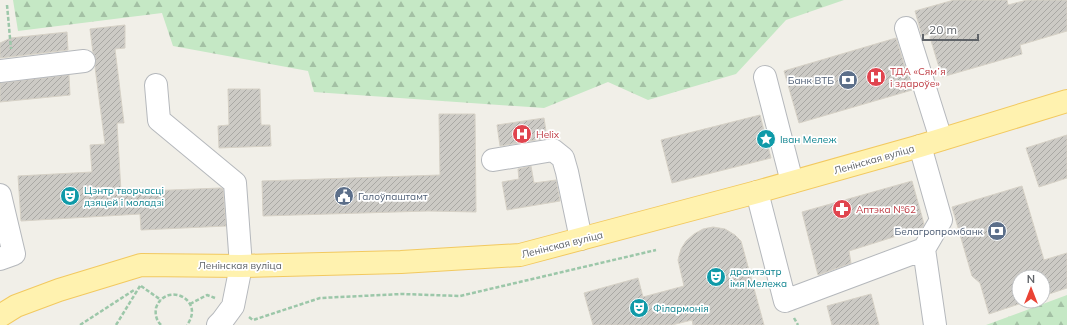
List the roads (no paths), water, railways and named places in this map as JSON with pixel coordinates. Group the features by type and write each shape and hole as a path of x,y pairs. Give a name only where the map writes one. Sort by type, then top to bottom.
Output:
{"main road":[{"name":"Ленінская вуліца","path":"0,316 16,306 141,265 241,266 401,262 520,256 920,146 1067,101"}],"street":[{"path":"906,28 941,139"},
{"path":"7,71 84,61"},
{"path":"765,77 792,182"},
{"path":"156,85 159,120 235,182 241,266 226,319"},
{"path":"920,146 941,220 924,249 935,325"},
{"path":"493,160 553,150 563,158 581,239"},
{"path":"757,192 786,301 924,249"},
{"path":"0,195 14,254 0,259"}],"place":[{"name":"ТДА «Сямʼя і здароўе»","path":"876,77"},
{"name":"Банк ВТБ","path":"848,80"},
{"name":"Helix","path":"522,134"},
{"name":"Іван Мележ","path":"766,139"},
{"name":"Цэнтр творчасці дзяцей і моладзі","path":"70,196"},
{"name":"Галоўпаштамт","path":"344,196"},
{"name":"Аптэка №62","path":"842,209"},
{"name":"Белагропромбанк","path":"997,231"},
{"name":"драмтэатр імя Мележа","path":"716,277"},
{"name":"Філармонія","path":"639,308"}]}
